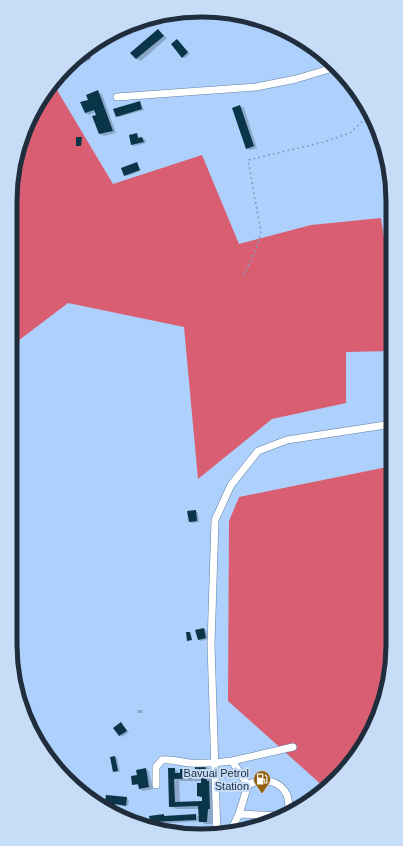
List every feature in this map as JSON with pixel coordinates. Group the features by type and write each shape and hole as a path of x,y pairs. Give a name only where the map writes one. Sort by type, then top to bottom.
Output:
{"street":[{"path":"117,97 256,87 296,79 330,69"},
{"path":"217,829 211,645 215,520 230,485 258,451 287,440 386,425"},
{"path":"156,785 156,767 162,760 173,759 190,763 215,764 293,747"},
{"path":"232,760 248,785"},
{"path":"233,826 239,814 248,785 253,782 266,780 279,784 287,795 288,807"},
{"path":"239,814 271,815"}],"path":[{"path":"244,275 257,248 261,232 248,160 324,142 350,133 366,118"}],"shaded area":[{"path":"56,88 113,184 202,155 239,244 311,225 381,218 386,251 386,351 346,352 346,403 272,419 198,479 184,327 68,303 17,342 17,189 23,154 31,131 42,109"},
{"path":"386,467 386,657 380,692 367,726 355,747 332,775 321,785 228,701 229,521 239,497"}],"building":[{"path":"158,29 164,36 136,59 130,53"},
{"path":"177,39 188,52 182,58 171,44"},
{"path":"89,55 90,58 81,62"},
{"path":"98,90 113,131 99,134 92,116 96,115 94,110 85,113 80,102 88,100 86,95"},
{"path":"140,101 142,109 116,117 113,109"},
{"path":"240,105 254,146 246,149 232,108"},
{"path":"137,133 138,138 142,137 144,142 131,145 129,135"},
{"path":"76,137 82,137 81,146 76,146"},
{"path":"137,162 140,170 124,176 121,168"},
{"path":"196,510 197,521 189,522 187,511"},
{"path":"204,628 206,638 198,640 195,630"},
{"path":"186,632 190,632 192,640 187,641"},
{"path":"121,722 127,731 119,736 113,728"},
{"path":"115,756 118,771 113,772 110,757"},
{"path":"205,765 207,781 209,781 210,809 208,809 207,822 199,822 198,806 169,807 168,768 175,768 175,773 180,773 180,769 186,769 186,773 195,772 195,766","holes":["201,778 201,783 197,783 197,796 202,797 202,801 175,802 174,779"]},
{"path":"146,768 149,787 139,789 138,784 132,785 131,776 137,775 136,770"},
{"path":"106,795 127,797 126,806 115,804 115,807 105,802"},
{"path":"164,814 164,816 196,814 196,820 151,822 149,816"}],"place":[{"name":"Bavuai Petrol Station","path":"262,794"}]}
